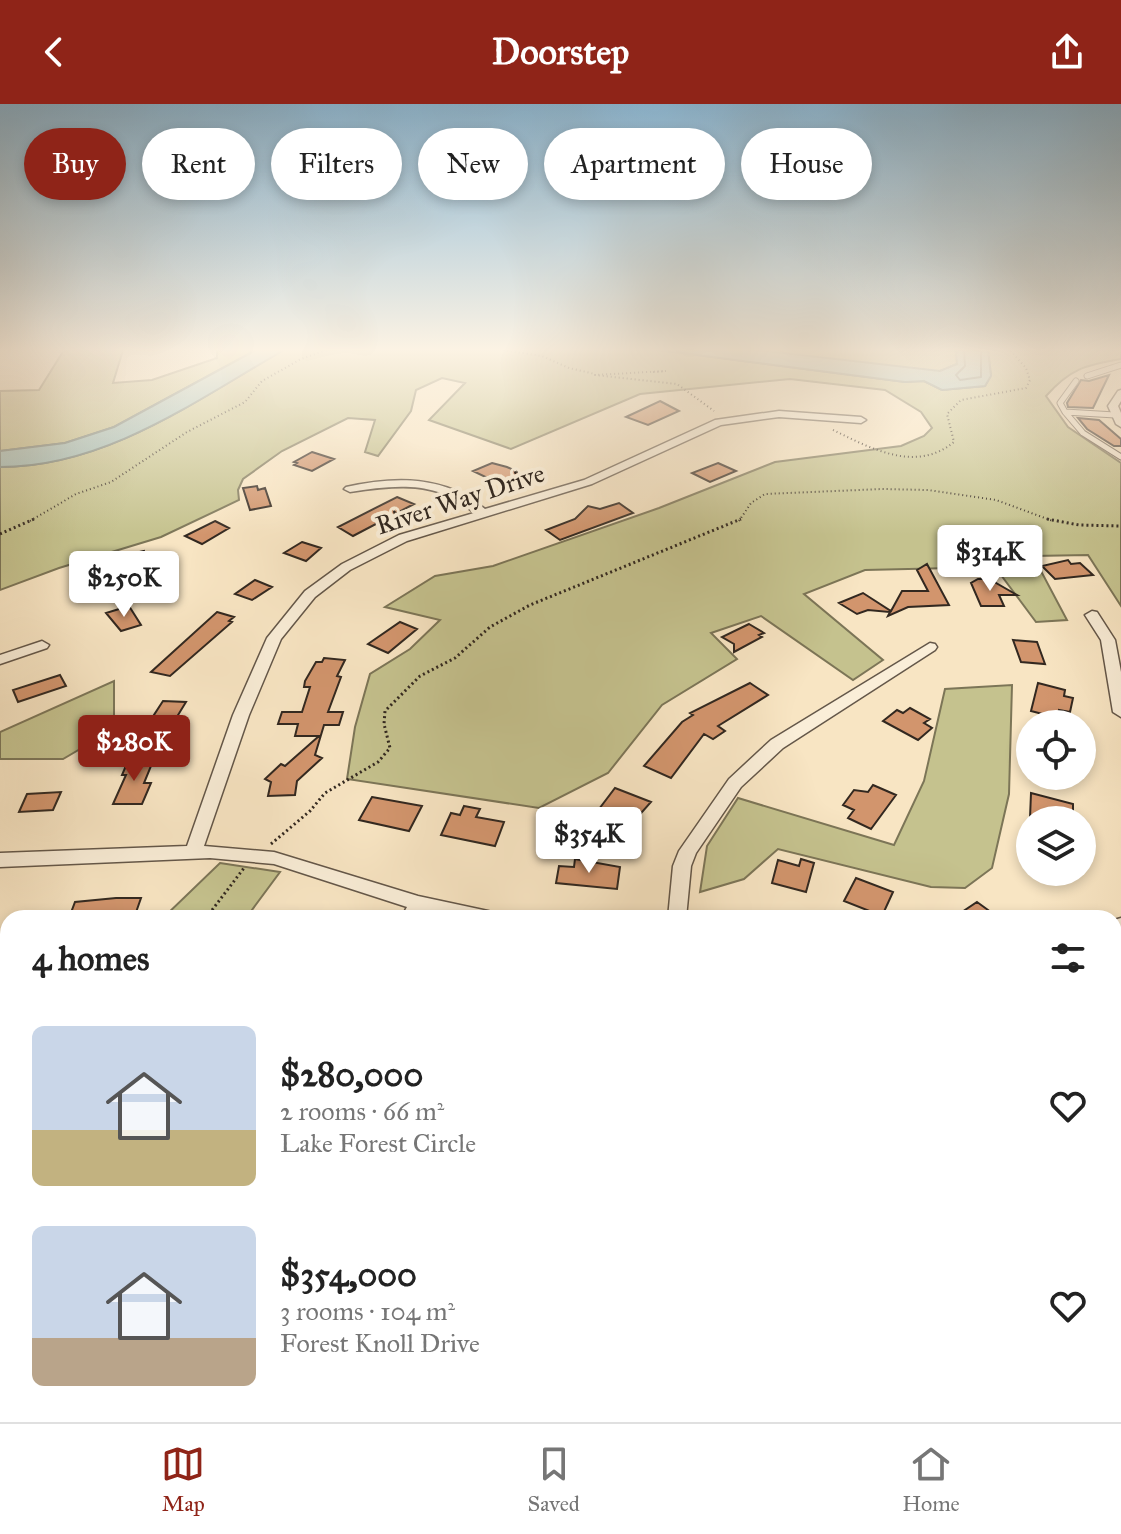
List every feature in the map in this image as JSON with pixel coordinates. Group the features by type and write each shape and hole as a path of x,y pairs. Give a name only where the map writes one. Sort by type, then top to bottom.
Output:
{"street":[{"name":"River Way Drive","path":"193,853 202,819 274,638 294,611 323,584 373,552 403,538 588,482 692,432 726,420 779,414 861,420"},
{"path":"350,489 399,483 443,487 463,495 483,514"},
{"path":"1092,615 1108,640 1121,712"},
{"path":"0,660 42,645"},
{"path":"678,910 682,866 688,851 743,775 777,744 930,647"},
{"path":"0,860 193,853 257,856 301,865 414,910"}],"lane":[{"path":"1065,412 1118,419"},
{"path":"1065,412 1083,433 1121,457"}],"path":[{"path":"0,534 47,513 76,494 111,482 187,432 227,412"},
{"path":"714,412 726,420"},
{"path":"827,427 882,452 917,457 936,455 954,442 947,414 949,412"},
{"path":"212,910 244,868 310,811 325,793 378,762 390,748 391,740 384,724 385,711 420,676 455,658 490,627 530,605 736,523 742,519 747,506 758,497 775,493 802,495 870,488 923,490 997,501 1061,522 1121,526"}],"shaded area":[{"path":"0,412 143,412 114,427 65,443 0,451"},
{"path":"178,412 411,412 378,456 365,452 375,420 348,418 282,451 243,479 238,490 239,500 161,537 59,568 0,590 0,467 39,464 77,456 148,428"},
{"path":"437,412 599,412 511,449 429,420"},
{"path":"921,412 1057,412 1068,427 1121,463 1121,606 1088,555 1033,556 1067,620 1036,622 995,567 865,570 804,594 883,660 853,680 761,616 711,633 737,659 662,705 608,773 539,808 347,779 355,727 370,674 410,649 440,620 385,607 435,576 493,566 659,508 775,462 901,446 924,436 932,428"},
{"path":"114,681 114,729 63,759 0,759 0,732"},
{"path":"1012,685 1009,794 992,868 965,888 931,887 778,849 744,879 700,892 707,846 738,798 894,845 924,781 945,689"},
{"path":"220,863 280,872 252,910 171,910"}],"water":[{"path":"143,412 178,412 148,428 77,456 39,464 0,467 0,451 65,443 114,427"}],"building":[{"path":"638,412 678,412 648,425 626,417"},
{"path":"1078,418 1099,420 1121,439 1121,446 1114,446 1087,429"},
{"path":"312,452 334,459 312,471 294,465 297,463 294,462"},
{"path":"492,463 522,474 500,484 473,471"},
{"path":"718,463 736,471 710,482 692,473"},
{"path":"257,486 258,490 265,488 271,506 250,510 243,488"},
{"path":"397,497 414,504 353,536 338,527"},
{"path":"619,503 633,513 560,540 546,530 575,519 588,506 600,509"},
{"path":"215,521 229,528 202,544 185,536"},
{"path":"302,542 321,548 306,561 284,553"},
{"path":"144,551 149,562 128,567 130,571 116,574 110,559"},
{"path":"1068,560 1071,564 1080,563 1093,575 1055,579 1042,566"},
{"path":"927,564 949,605 908,607 888,616 890,612 868,610 857,614 839,603 863,593 891,611 902,591 928,591 917,570"},
{"path":"989,579 1017,595 999,595 1004,606 981,606 971,583"},
{"path":"255,580 272,587 252,600 235,594"},
{"path":"129,606 141,625 121,631 106,613"},
{"path":"217,612 234,617 229,621 232,622 170,676 151,672"},
{"path":"400,622 417,629 388,653 368,644"},
{"path":"749,624 764,633 759,635 762,637 734,652 734,644 722,637"},
{"path":"1013,640 1037,642 1045,664 1021,662"},
{"path":"324,658 345,660 337,676 341,677 328,712 343,712 339,725 324,725 315,755 322,758 297,781 295,795 268,796 271,782 265,779 319,736 295,736 298,724 278,724 282,712 302,712 310,687 304,687 305,681 316,662 322,662"},
{"path":"60,675 66,686 18,702 13,690"},
{"path":"750,683 768,695 718,726 725,731 713,739 704,734 671,778 644,766 682,722 693,715 690,713"},
{"path":"1038,683 1065,690 1064,696 1073,698 1070,710 1031,710"},
{"path":"163,701 186,702 175,720 152,718"},
{"path":"910,708 930,719 924,723 932,728 918,740 883,721 897,710 903,713"},
{"path":"128,761 153,761 144,783 151,783 142,804 113,804 126,775 122,775"},
{"path":"873,785 896,795 871,829 848,818 854,810 843,805 854,790 868,792"},
{"path":"615,788 651,802 626,830 593,817"},
{"path":"61,792 53,810 19,812 27,794"},
{"path":"1031,793 1073,804 1073,806 1030,806"},
{"path":"372,797 422,806 409,831 359,820"},
{"path":"464,806 480,809 476,817 504,822 495,846 441,835 451,813 460,815"},
{"path":"575,859 620,867 617,889 556,883 559,866 574,867"},
{"path":"801,859 814,863 806,892 772,883 778,860 799,866"},
{"path":"856,878 893,892 885,910 867,910 844,901"},
{"path":"141,898 137,910 72,910 75,902"},
{"path":"977,902 988,910 965,910"}]}
